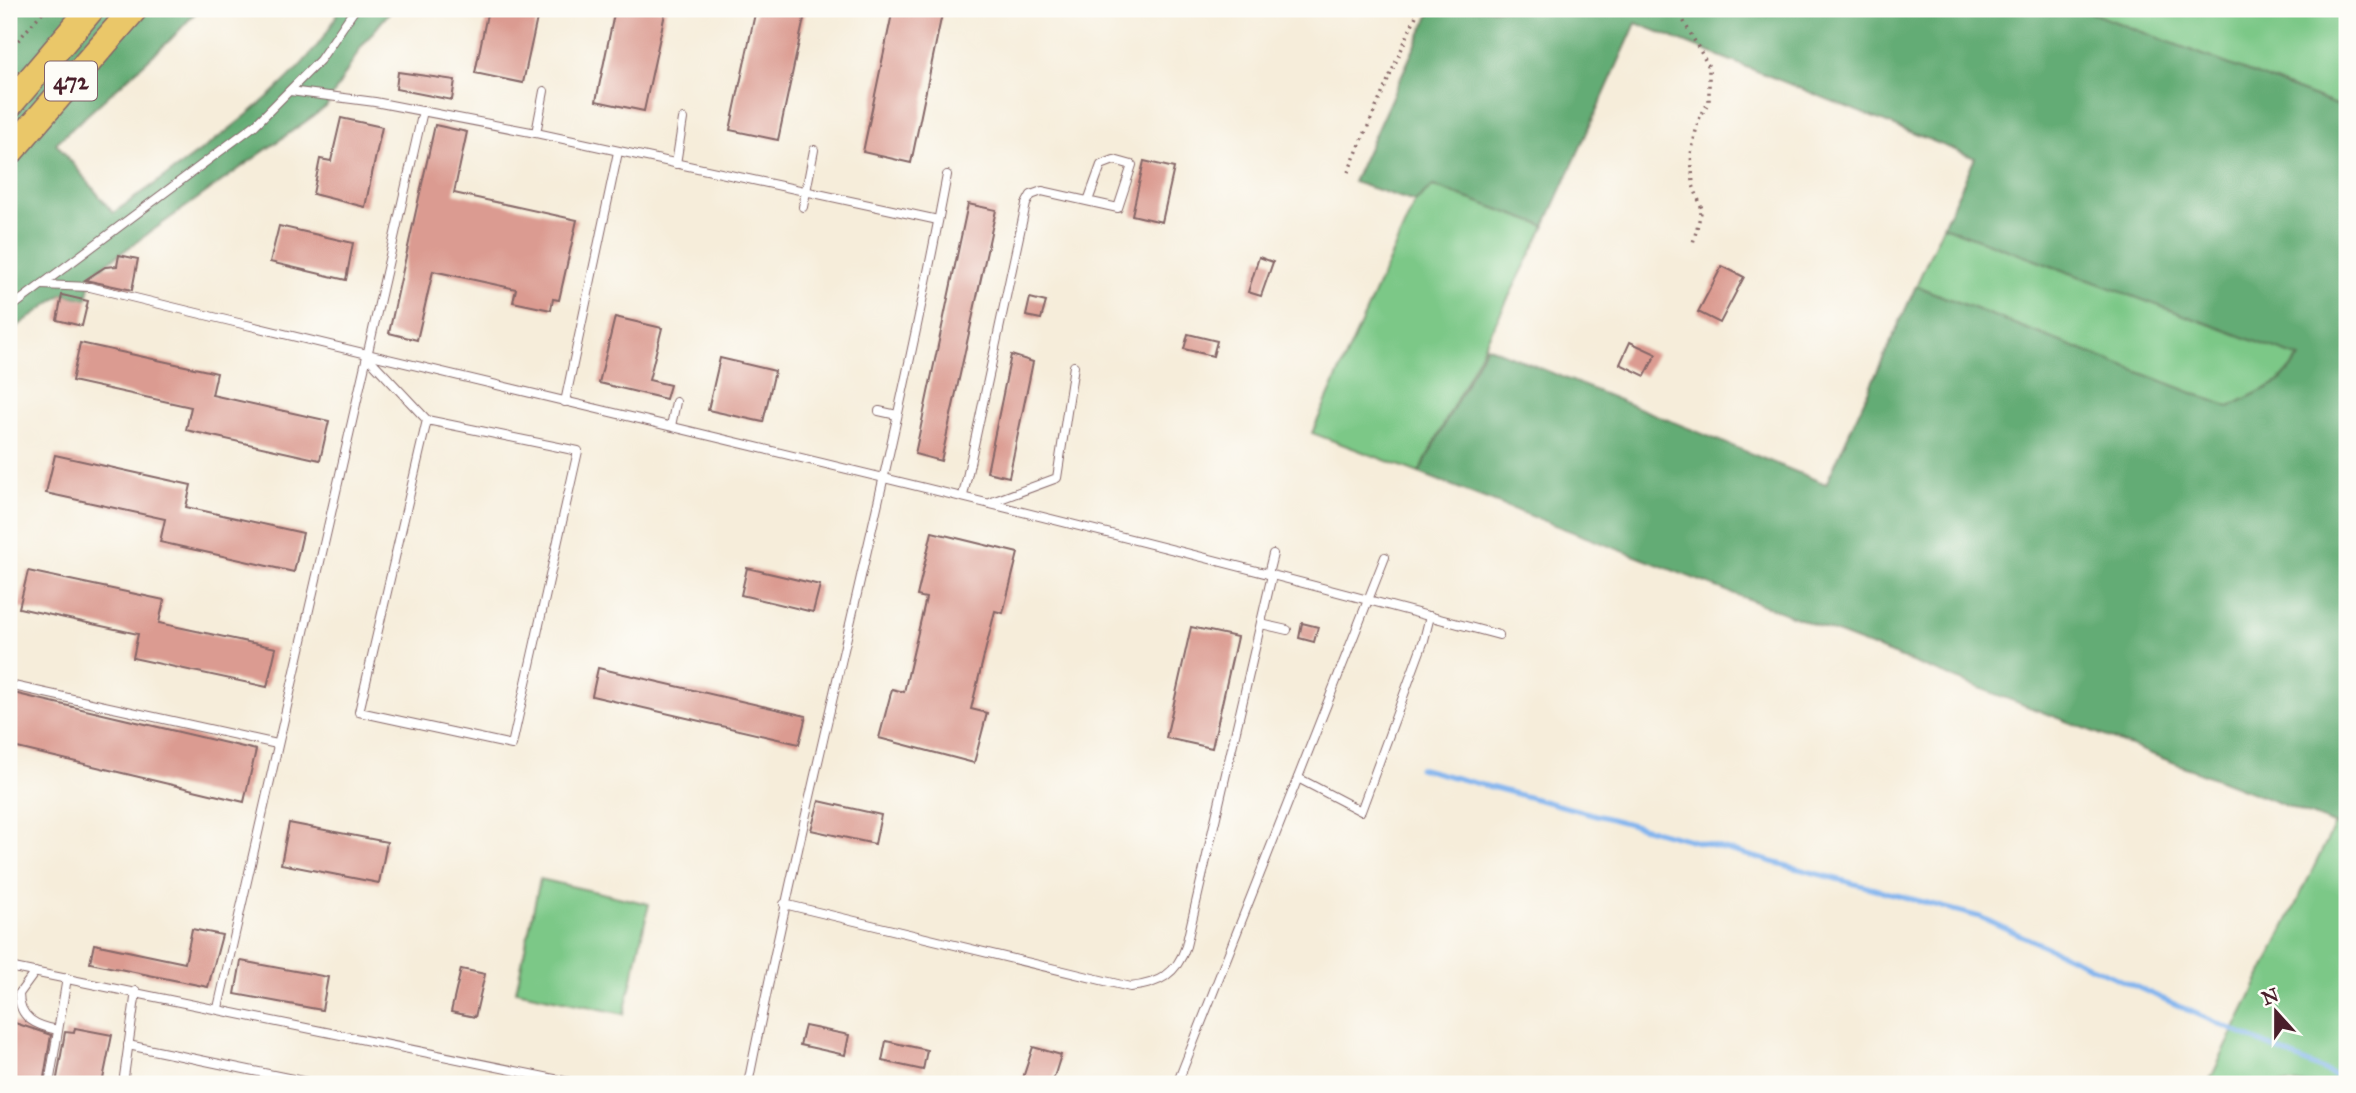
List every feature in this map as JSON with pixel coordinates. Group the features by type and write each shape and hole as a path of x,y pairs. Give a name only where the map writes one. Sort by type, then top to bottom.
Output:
{"main road":[{"name":"472","path":"9,105 91,9"},
{"name":"472","path":"9,153 134,9"}],"lane":[{"path":"9,309 255,125 320,60 355,9"},
{"path":"290,91 423,111 536,133 806,189 938,220"},
{"path":"536,133 544,91"},
{"path":"218,1008 365,354 423,111"},
{"path":"676,164 683,119"},
{"path":"803,207 814,149"},
{"path":"565,402 618,152"},
{"path":"963,496 1026,204 1031,195 1042,191 1118,208 1132,165 1114,160 1101,165 1088,201"},
{"path":"748,1084 784,904 885,476 947,176"},
{"path":"42,285 90,287 885,476 1369,599 1499,635"},
{"path":"365,354 427,420 578,451 512,745 359,712 427,420"},
{"path":"991,503 1056,478 1074,366"},
{"path":"671,426 676,402"},
{"path":"879,411 897,415"},
{"path":"784,904 1130,987 1159,981 1181,961 1186,946 1261,624 1273,554"},
{"path":"1177,1084 1385,557"},
{"path":"1298,778 1361,811 1424,640 1430,616"},
{"path":"1261,624 1287,630"},
{"path":"9,685 277,744"},
{"path":"9,967 579,1084"},
{"path":"35,972 19,994 21,1009 31,1022 58,1030"},
{"path":"49,1084 67,978"},
{"path":"123,1084 136,991"},
{"path":"128,1045 317,1084"}],"path":[{"path":"9,51 45,9"},
{"path":"1348,172 1419,9"},
{"path":"1677,9 1709,67 1709,101 1698,121 1691,154 1693,185 1702,209 1693,243"}],"green space":[{"path":"9,9 199,9 171,39 56,143 113,213 205,148 272,93 301,65 324,36 339,9 392,9 361,47 326,107 93,273 87,299 63,294 9,332"},
{"path":"1432,9 2081,9 2347,109 2347,829 1419,473 1486,346 1826,484 1916,286 2229,407 2279,382 2300,358 1943,226 1975,158 1636,23 1545,226 1433,186 1415,202 1353,182"},
{"path":"2081,9 2347,9 2347,109"},
{"path":"1433,186 1545,226 1419,473 1312,433 1415,202"},
{"path":"1943,226 2300,357 2279,382 2229,407 1916,286"},
{"path":"2335,824 2347,829 2347,1084 2208,1084"},
{"path":"540,879 649,904 624,1014 516,991"}],"building":[{"path":"488,9 539,9 523,83 475,73"},
{"path":"615,9 666,9 644,111 596,101"},
{"path":"756,9 806,9 778,140 730,130"},
{"path":"893,9 943,9 911,163 863,152"},
{"path":"398,72 455,80 452,100 396,89"},
{"path":"341,118 382,127 365,207 313,194 320,159 331,161"},
{"path":"435,125 467,132 454,193 577,220 559,300 553,299 551,310 513,302 516,289 433,271 417,340 389,333"},
{"path":"1144,161 1174,168 1162,222 1132,215"},
{"path":"968,204 996,210 941,461 915,454"},
{"path":"279,226 353,243 346,280 270,262"},
{"path":"119,255 138,259 132,290 85,280 105,267 117,266"},
{"path":"1259,257 1273,262 1261,296 1248,292"},
{"path":"1722,266 1744,277 1720,323 1698,312"},
{"path":"62,295 88,301 82,326 57,320"},
{"path":"1030,298 1046,302 1041,319 1026,316"},
{"path":"615,317 662,328 649,380 670,385 666,399 599,383"},
{"path":"1188,334 1217,341 1213,356 1184,349"},
{"path":"1630,342 1656,354 1645,376 1620,364"},
{"path":"80,343 217,373 212,395 329,421 320,460 186,430 191,407 72,381"},
{"path":"1011,355 1033,362 1009,477 987,472"},
{"path":"720,358 775,371 763,422 708,410"},
{"path":"55,455 191,485 186,507 303,533 294,572 160,542 165,519 46,493"},
{"path":"932,532 1018,553 1003,613 995,611 971,709 987,713 974,763 879,738 892,689 904,692 926,598 917,596"},
{"path":"747,568 820,585 813,612 741,595"},
{"path":"28,571 164,600 159,623 276,648 267,687 133,658 138,634 19,608"},
{"path":"1302,623 1318,627 1314,642 1299,638"},
{"path":"1191,627 1237,637 1212,748 1166,738"},
{"path":"598,668 806,716 799,744 592,696"},
{"path":"9,692 256,750 244,802 9,746"},
{"path":"819,801 881,815 875,844 811,830"},
{"path":"289,823 387,842 379,883 281,864"},
{"path":"192,929 222,935 208,987 90,963 94,944 185,963"},
{"path":"241,961 328,977 322,1010 235,994"},
{"path":"461,969 485,974 475,1017 451,1012"},
{"path":"9,1021 51,1035 43,1084 9,1080"},
{"path":"805,1026 849,1035 845,1055 800,1045"},
{"path":"75,1028 112,1035 102,1084 56,1084 65,1032 74,1033"},
{"path":"886,1041 927,1050 923,1070 882,1061"},
{"path":"1033,1047 1061,1055 1052,1084 1021,1084"}],"waterway":[{"path":"1419,768 1980,917 2347,1081"}]}
